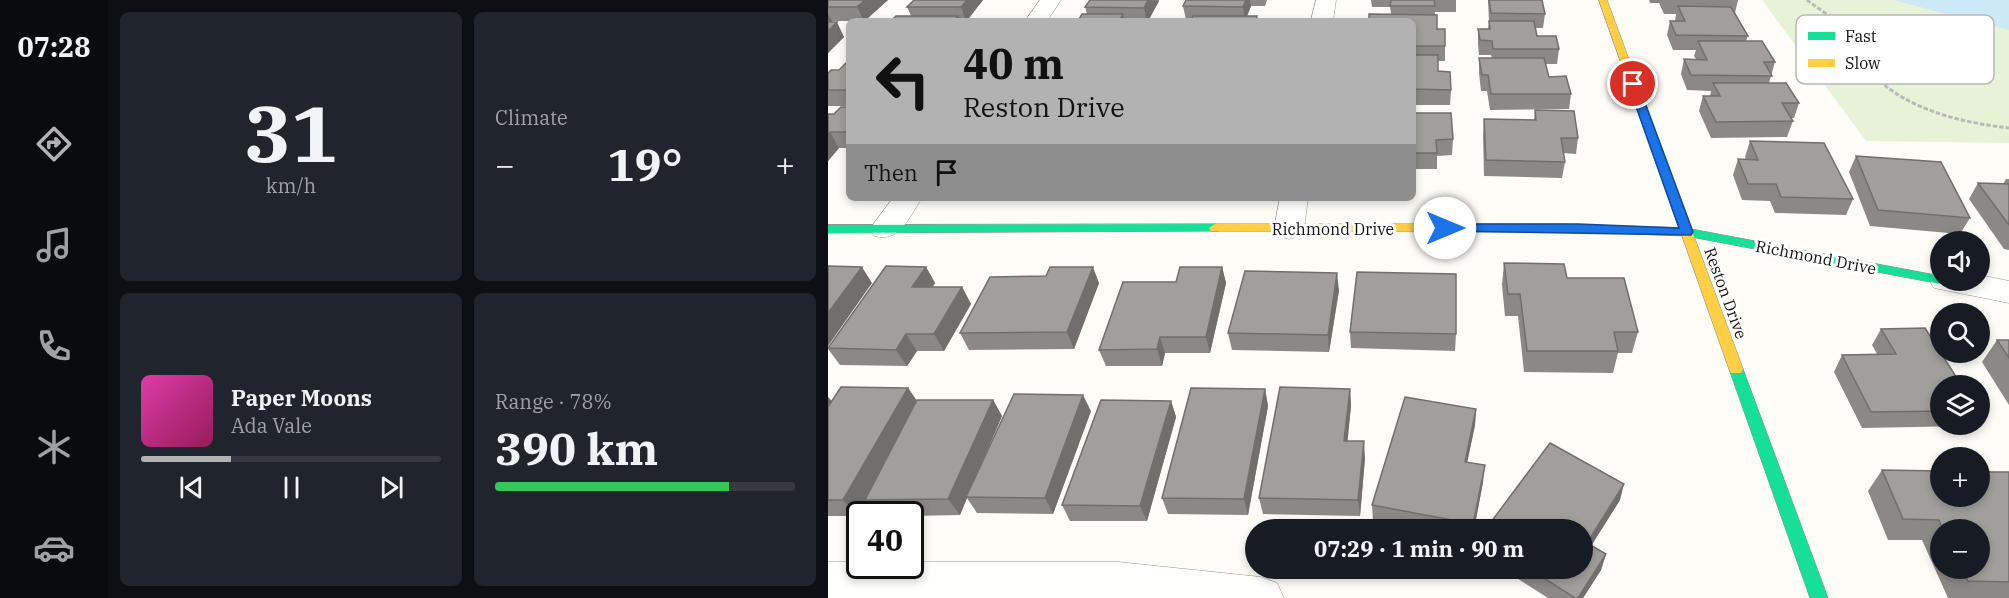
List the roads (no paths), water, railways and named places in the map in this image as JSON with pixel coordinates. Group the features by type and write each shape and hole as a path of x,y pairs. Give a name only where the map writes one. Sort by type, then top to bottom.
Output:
{"street":[{"path":"1038,18 1051,0"},
{"path":"1323,18 1326,0"},
{"name":"Reston Drive","path":"1603,0 1819,598"},
{"path":"885,229 906,201"},
{"path":"1289,229 1294,201"},
{"name":"Richmond Drive","path":"828,229 1578,228 1686,232 1930,278"},
{"name":"Richmond Drive","path":"1990,289 2009,292"},
{"path":"828,583 1118,582 1261,598"}],"water":[{"path":"1893,0 2009,0 2009,30 1994,26 1994,15 1951,15"}]}
